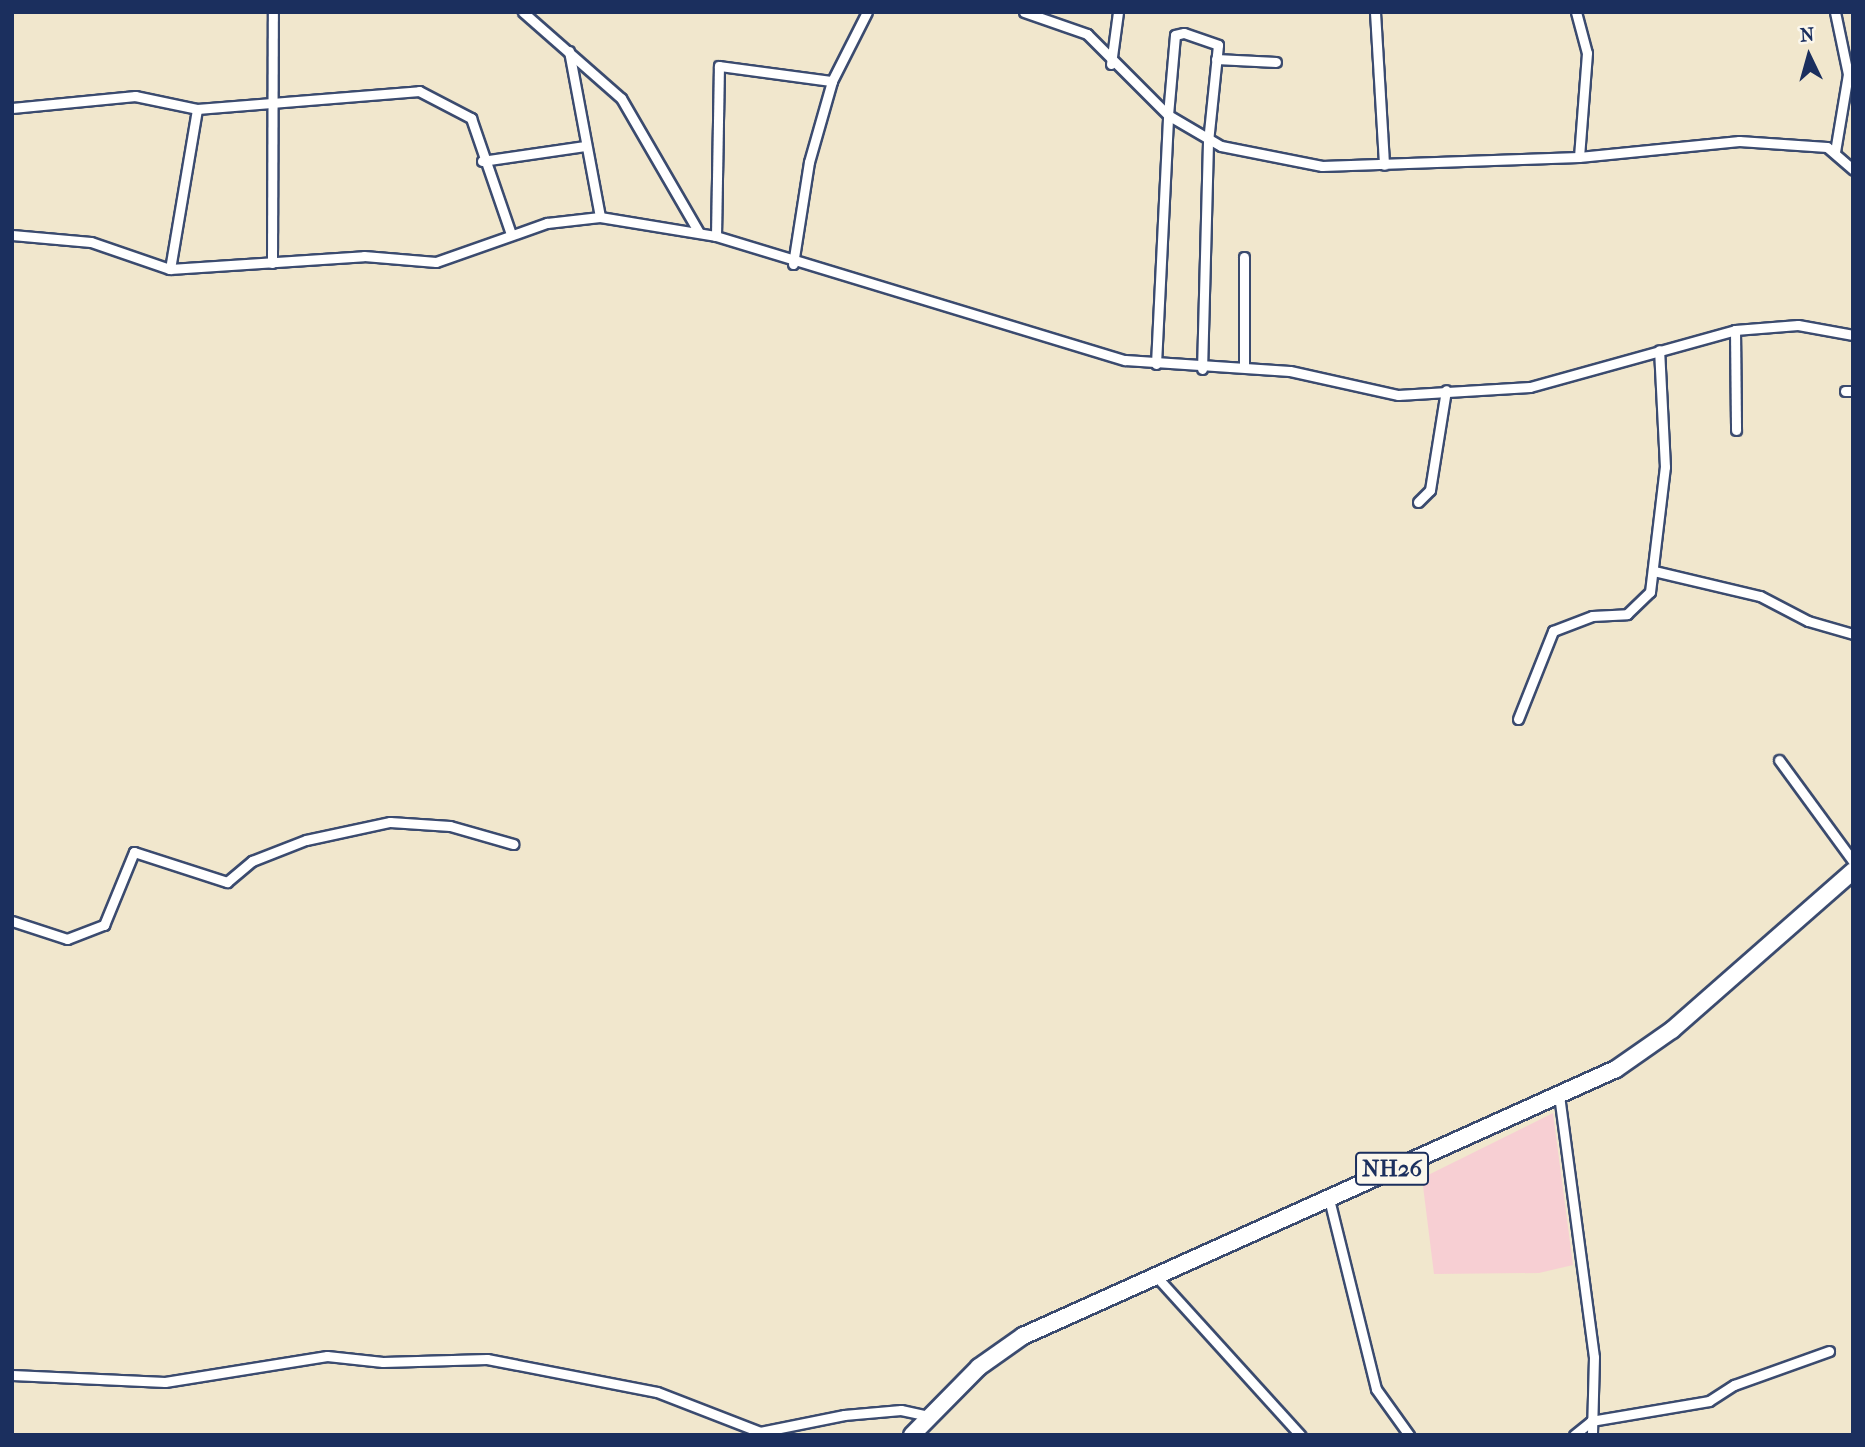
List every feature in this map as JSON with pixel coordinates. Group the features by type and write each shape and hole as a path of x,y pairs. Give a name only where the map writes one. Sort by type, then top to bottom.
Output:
{"highway":[{"name":"NH26","path":"912,1435 929,1416 1023,1336 1559,1095 1654,1045 1853,871"}],"street":[{"path":"272,263 273,12"},
{"path":"523,12 621,98 698,231"},
{"path":"793,264 809,162 832,81 867,12"},
{"path":"1024,12 1087,34 1111,64 1168,115 1208,142 1322,166 1579,157 1739,141 1835,152 1853,170"},
{"path":"1111,64 1118,12"},
{"path":"1375,12 1384,165"},
{"path":"1576,12 1587,53 1579,157"},
{"path":"1835,12 1848,74 1835,152"},
{"path":"1156,364 1168,115 1175,35 1215,40 1216,59 1208,142 1202,369"},
{"path":"569,51 600,217"},
{"path":"1216,59 1276,62"},
{"path":"716,236 719,66 832,81"},
{"path":"12,108 135,96 197,109 419,91 471,118 482,160 512,234"},
{"path":"170,269 197,109"},
{"path":"482,160 585,146"},
{"path":"12,235 90,242 170,269 364,256 436,262 512,234 600,217 698,231 793,264 1156,364 1202,369 1244,366 1398,395 1530,387 1735,330 1798,325 1853,335"},
{"path":"1244,257 1244,366"},
{"path":"1735,330 1736,430"},
{"path":"1518,719 1553,631 1634,610 1650,592 1665,467 1659,350"},
{"path":"1418,502 1430,489 1446,390"},
{"path":"1654,571 1760,596 1808,621 1853,634"},
{"path":"1779,760 1853,861"},
{"path":"12,921 66,939 104,925 134,852 227,882 252,861 306,840 390,822 450,826 513,844"},
{"path":"1559,1095 1594,1357 1592,1435"},
{"path":"1329,1199 1376,1389 1409,1435"},
{"path":"1156,1276 1300,1435"},
{"path":"1574,1435 1591,1421 1709,1401 1734,1385 1829,1351"},
{"path":"12,1375 164,1382 327,1356 383,1362 487,1359 657,1392 760,1432 844,1415 901,1410 929,1416"}],"shaded area":[{"path":"1553,1113 1573,1265 1539,1273 1434,1274 1422,1178"}]}
